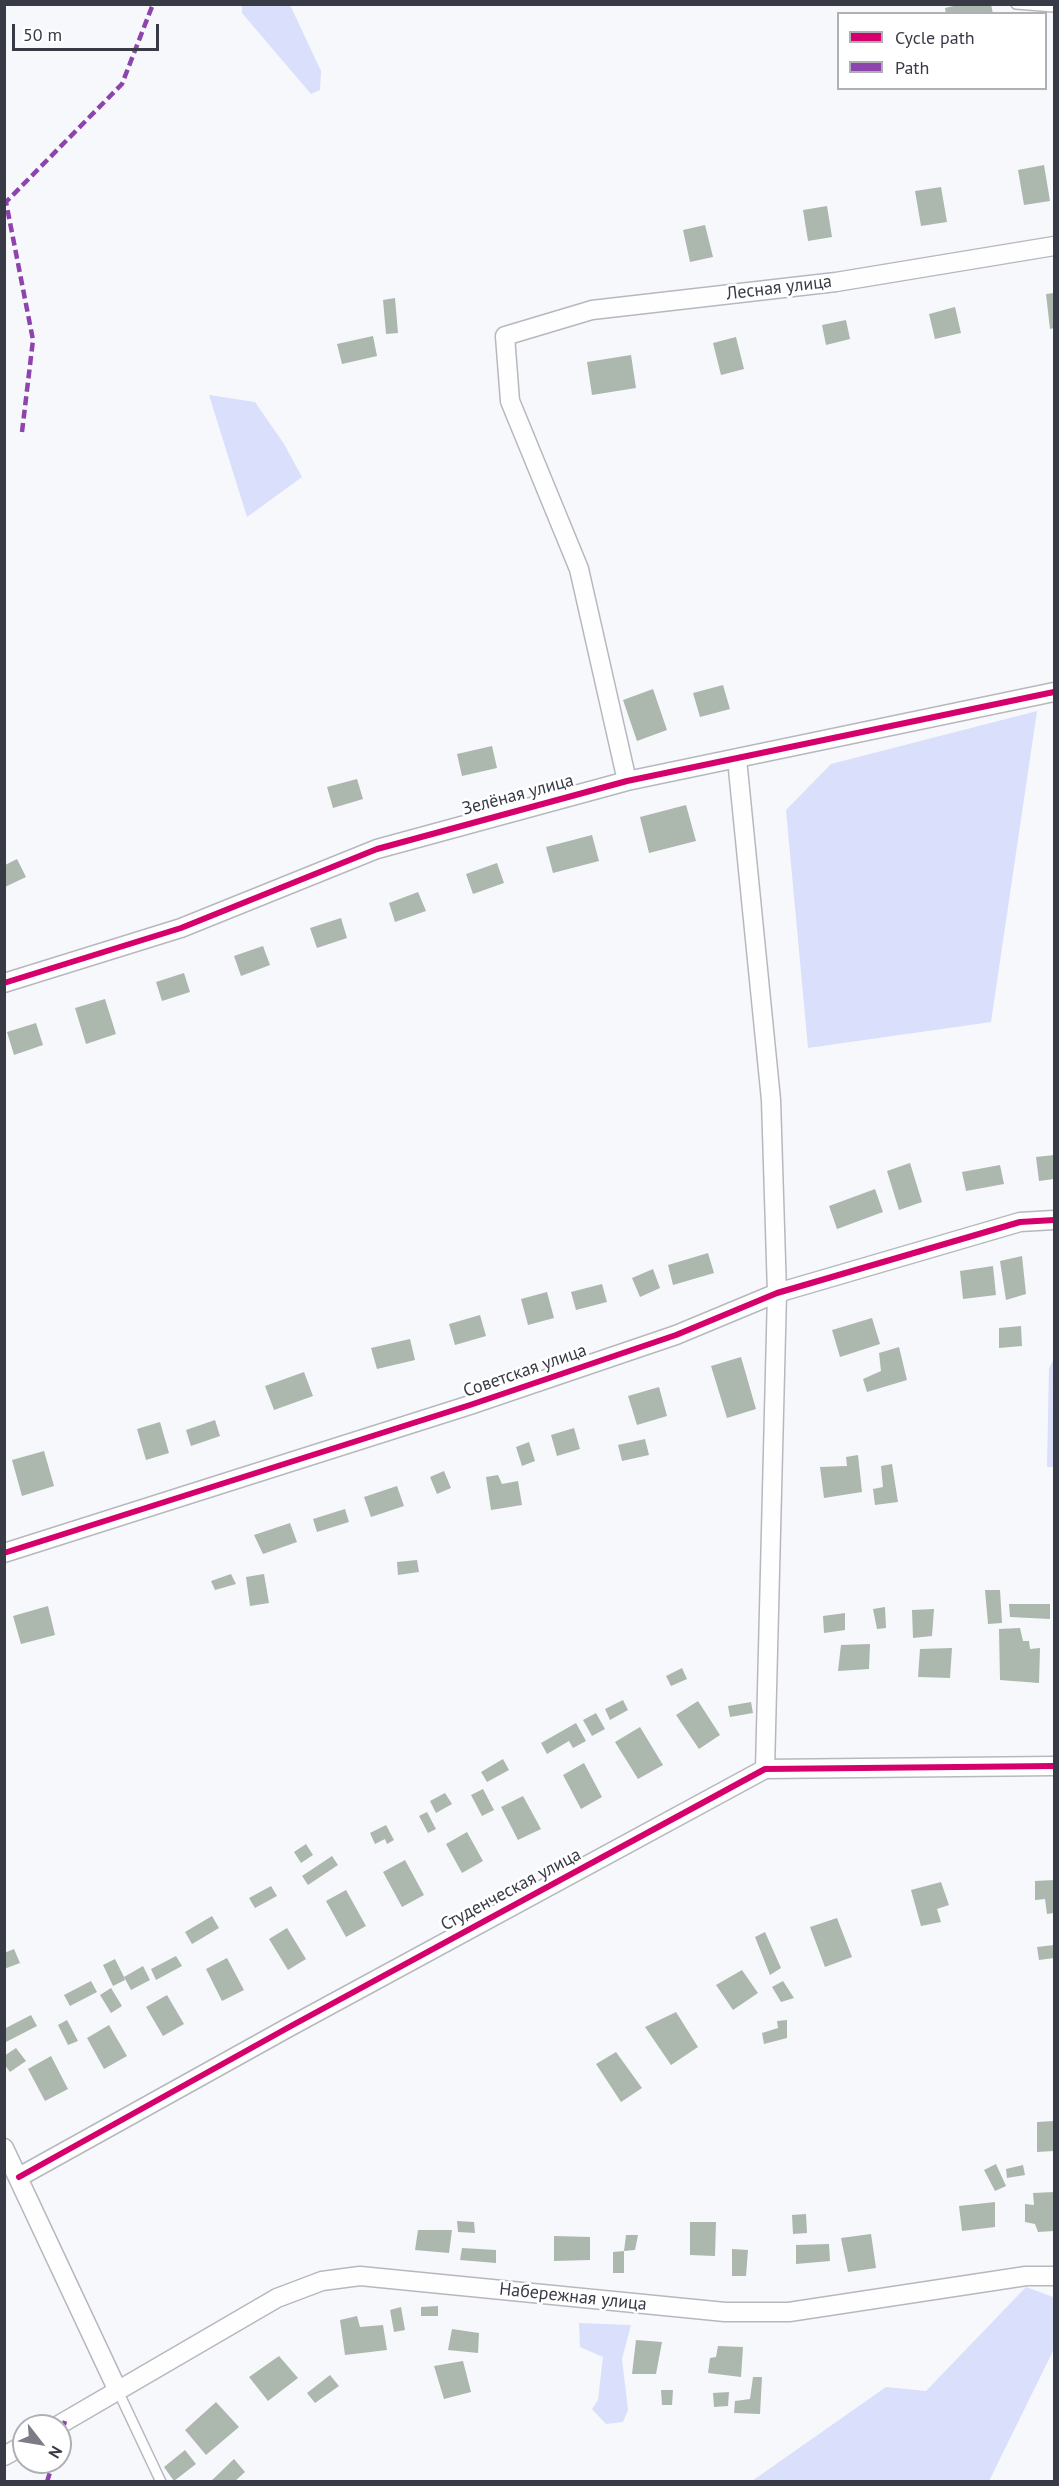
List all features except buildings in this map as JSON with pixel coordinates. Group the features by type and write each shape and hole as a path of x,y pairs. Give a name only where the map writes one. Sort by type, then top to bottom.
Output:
{"street":[{"name":"Лесная улица","path":"627,780 579,569 510,401 505,336 592,310 836,282 1054,246"},
{"name":"Зелёная улица","path":"4,983 181,928 377,849 627,780 1054,692"},
{"path":"737,759 771,1100 777,1293 765,1769"},
{"name":"Советская улица","path":"4,1553 470,1405 676,1335 777,1293 1020,1222 1054,1220"},
{"name":"Студенческая улица","path":"19,2177 765,1769 1054,1766"},
{"path":"4,2148 118,2391"},
{"name":"Набережная улица","path":"72,2417 277,2298 322,2281 341,2278 360,2276 725,2312 789,2312 1026,2276 1054,2276"}],"lane":[{"path":"1016,4 1054,7"},
{"path":"118,2391 161,2481"}],"shaded area":[{"path":"242,5 290,5 321,71 320,90 311,94 242,13"},
{"path":"209,395 255,402 284,444 302,477 247,517"},
{"path":"1037,711 991,1022 808,1048 786,810 831,764"},
{"path":"1054,1358 1054,1467 1047,1467 1049,1369"},
{"path":"1026,2287 1053,2297 1054,2349 989,2481 752,2481 886,2387 926,2391"},
{"path":"579,2323 631,2325 622,2359 628,2410 623,2422 606,2424 592,2409 598,2400 603,2357 580,2347"}],"marked path":[{"path":"22,432 33,340 6,202 122,84 153,4"},
{"path":"47,2482 49,2474"}],"cycle path":[{"path":"4,983 181,928 377,849 627,781 1054,692"},
{"path":"4,1553 470,1405 676,1335 777,1293 1020,1222 1054,1220"},
{"path":"19,2177 291,2026 765,1769 1054,1766"}]}
